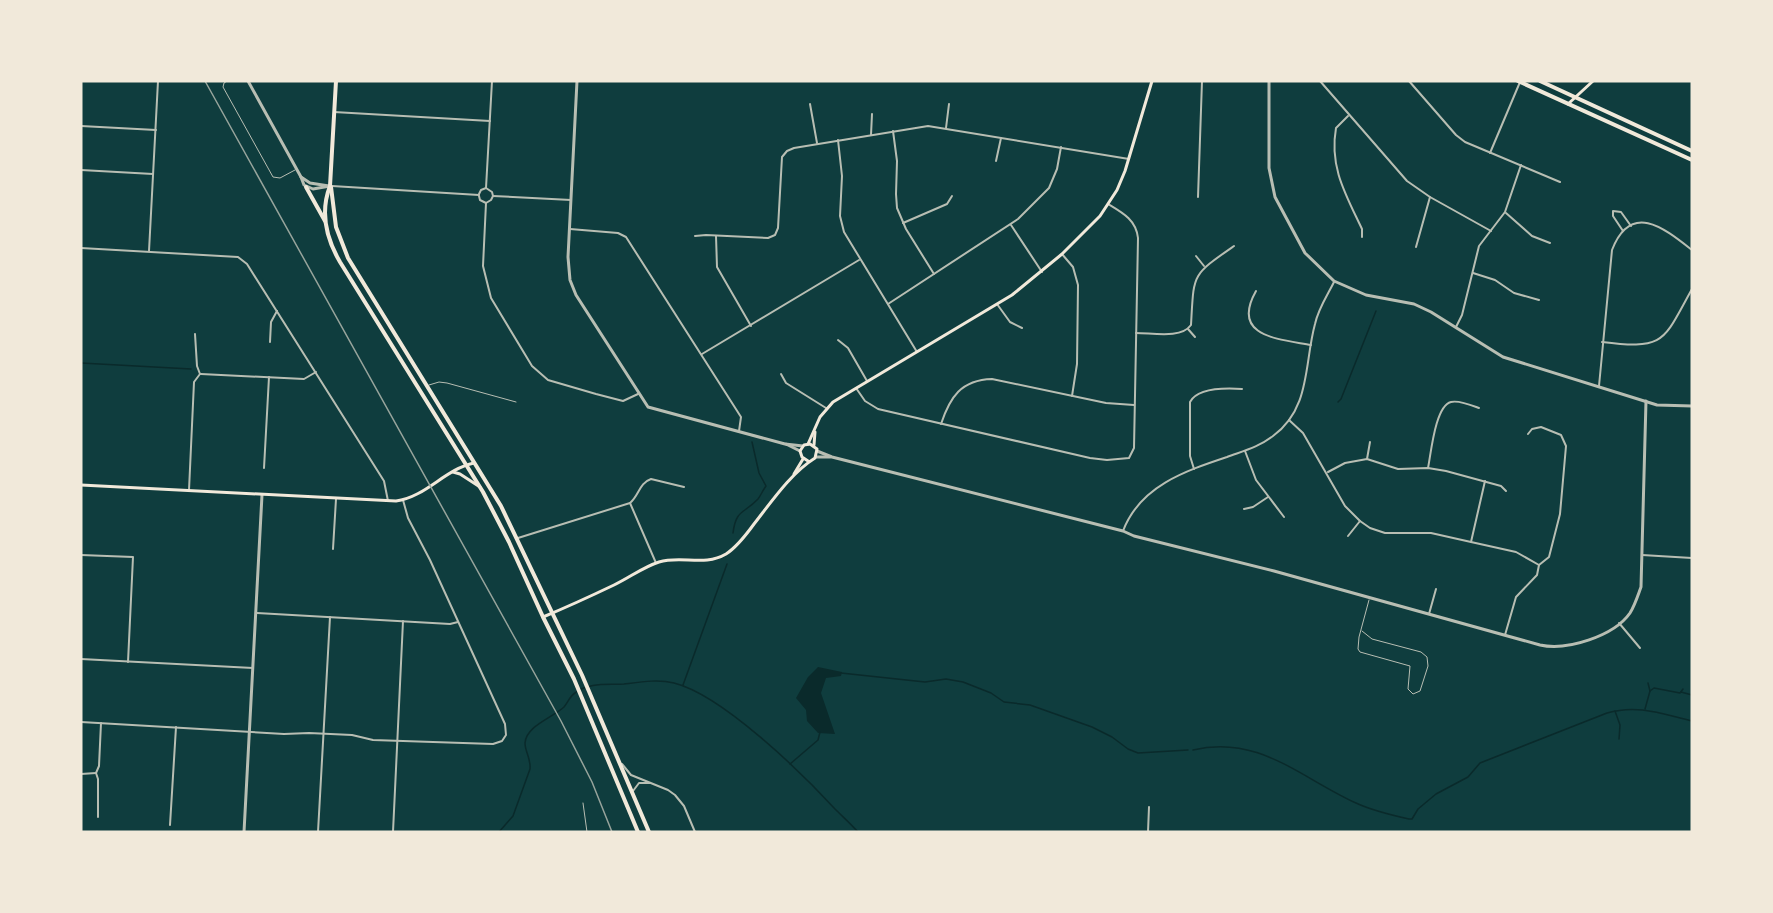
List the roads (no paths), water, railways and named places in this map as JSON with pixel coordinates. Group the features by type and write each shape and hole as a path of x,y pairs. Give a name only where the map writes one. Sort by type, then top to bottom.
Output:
{"main road":[{"path":"336,81 330,186 325,202 328,236 336,255 480,487 509,542 585,703 638,832"},
{"path":"808,444 826,408 1012,295 1042,273 1062,254 1108,204 1121,182 1152,81"},
{"path":"1540,81 1692,152"},
{"path":"1568,104 1593,81"},
{"path":"1519,82 1692,160"},
{"path":"330,186 336,227 348,258 476,463 518,538 593,699 649,832"},
{"path":"306,187 325,221"},
{"path":"543,617 615,585 656,563 671,560 711,561 725,554 741,541 808,461 816,457 815,430"},
{"path":"808,461 803,458 800,451 803,446 814,445"},
{"path":"794,476 803,458"},
{"path":"81,485 388,501 404,500 416,495 466,465 476,463"},
{"path":"453,472 480,487"}],"street":[{"path":"148,251 158,81"},
{"path":"248,81 297,169 302,183 306,187 321,189 330,186"},
{"path":"486,188 492,81"},
{"path":"577,81 568,266 572,287 638,394 651,408 785,444 800,451"},
{"path":"1198,197 1202,81"},
{"path":"1269,81 1269,168 1275,197 1305,253 1334,281 1358,292 1414,304 1503,357 1657,405 1692,406"},
{"path":"1320,81 1407,181 1430,197 1491,231"},
{"path":"1409,81 1416,86 1456,135 1473,146 1560,182"},
{"path":"1490,153 1519,82"},
{"path":"810,104 817,144"},
{"path":"946,128 949,104"},
{"path":"334,112 490,121"},
{"path":"872,114 872,135"},
{"path":"1349,115 1336,128 1336,165 1338,179 1362,229 1362,237"},
{"path":"81,126 156,130"},
{"path":"775,236 778,228 782,162 785,152 794,148 917,127 946,128 1129,159"},
{"path":"893,131 897,161 896,201 903,223 934,274"},
{"path":"996,161 1000,138"},
{"path":"838,140 842,176 841,224 859,260 917,352"},
{"path":"888,304 1011,225 1049,188 1057,169 1061,147"},
{"path":"1456,327 1462,315 1479,246 1505,212 1521,165"},
{"path":"81,170 153,174"},
{"path":"301,177 310,183 330,186 478,195"},
{"path":"478,195 486,188"},
{"path":"486,188 493,196"},
{"path":"478,195 480,200 486,203"},
{"path":"493,196 572,200"},
{"path":"486,203 493,196"},
{"path":"903,223 943,206 952,196"},
{"path":"1416,247 1430,197"},
{"path":"486,203 483,264 491,298 532,366 541,376 556,383 619,400 627,401 638,394"},
{"path":"856,388 865,401 878,409 1090,458 1107,460 1129,458 1134,448 1136,229 1131,220 1108,204"},
{"path":"1623,231 1613,216 1613,211 1621,212 1631,226"},
{"path":"1505,212 1526,232 1550,243"},
{"path":"1599,386 1612,250 1617,238 1631,226 1653,223 1662,227 1692,250"},
{"path":"1011,225 1042,273"},
{"path":"570,229 618,233 626,237 741,417 739,431"},
{"path":"716,235 717,267 751,326"},
{"path":"695,236 768,238 775,236"},
{"path":"775,236 778,239"},
{"path":"1136,333 1179,333 1188,329 1191,325 1196,277 1204,266 1234,246"},
{"path":"81,248 238,257 247,264 384,481 388,501"},
{"path":"1062,254 1073,267 1078,285 1077,364 1072,396"},
{"path":"1196,256 1204,266"},
{"path":"701,355 859,260"},
{"path":"1472,273 1495,280 1514,293 1539,300"},
{"path":"1123,531 1134,508 1160,485 1272,437 1289,420 1298,406 1305,387 1311,345 1320,307 1334,281"},
{"path":"1602,342 1633,346 1651,344 1662,339 1669,331 1692,289"},
{"path":"1256,291 1248,311 1250,322 1258,333 1270,338 1311,345"},
{"path":"997,304 1010,322 1022,328"},
{"path":"270,342 271,322 277,311"},
{"path":"1188,329 1195,337"},
{"path":"195,334 200,374"},
{"path":"838,340 849,349 867,381"},
{"path":"200,374 304,379 316,372"},
{"path":"189,490 194,382 200,374"},
{"path":"781,374 786,383 826,408"},
{"path":"264,468 269,377"},
{"path":"941,424 948,403 954,396 968,385 983,379 1106,403 1134,405"},
{"path":"1194,469 1190,456 1190,402 1193,397 1202,392 1231,388 1242,389"},
{"path":"817,451 1274,571 1505,635 1548,646 1563,647 1597,636 1619,623 1630,613 1641,587 1646,401"},
{"path":"1428,468 1439,414 1444,405 1459,402 1479,408"},
{"path":"1289,420 1303,433 1328,472 1345,506 1370,528 1385,533 1431,533 1516,552 1539,565"},
{"path":"1505,635 1516,597 1538,576 1539,565 1549,557 1560,514 1566,446 1561,435 1541,427 1532,429 1528,434"},
{"path":"1367,459 1370,442"},
{"path":"785,444 803,446"},
{"path":"1245,450 1252,473 1284,517"},
{"path":"816,457 832,456"},
{"path":"1328,472 1345,463 1367,459 1398,469 1428,468 1446,471 1501,486 1506,491"},
{"path":"518,538 630,503 637,496 642,484 651,479 684,487"},
{"path":"1471,542 1485,481"},
{"path":"244,832 262,495"},
{"path":"1244,509 1253,507 1268,497"},
{"path":"333,549 336,499"},
{"path":"81,722 284,734 323,734 397,741 493,744 500,742 505,738 507,731 505,724 430,560 408,518 404,500"},
{"path":"630,503 656,563"},
{"path":"1348,536 1360,521"},
{"path":"81,555 133,557 128,662"},
{"path":"1642,555 1692,558"},
{"path":"1429,614 1436,589"},
{"path":"256,613 450,624 458,622"},
{"path":"318,832 330,617"},
{"path":"393,832 403,621"},
{"path":"1619,623 1640,648"},
{"path":"81,659 253,668"},
{"path":"98,817 96,773 99,766 101,723"},
{"path":"170,825 176,727"},
{"path":"621,763 631,775 668,790 678,798 695,832"},
{"path":"81,774 96,773"},
{"path":"632,792 639,783 650,783"},
{"path":"1148,832 1149,807"}],"lane":[{"path":"227,81 223,87 272,176 276,179 297,169"},
{"path":"428,386 439,382 447,383 516,402"},
{"path":"1362,631 1372,639 1421,652 1427,657 1428,666 1420,691 1413,694 1408,689 1410,666 1360,652 1357,646 1370,598"},
{"path":"583,803 588,832"}],"water":[{"path":"818,667 842,672 841,676 826,678 821,693 835,734 818,733 807,721 806,710 796,698 808,677"}],"waterway":[{"path":"1338,402 1376,311"},
{"path":"81,363 191,369"},
{"path":"733,533 736,520 758,499 766,486 759,473 752,442"},
{"path":"683,685 727,564"},
{"path":"841,673 925,682 946,679 963,682 991,693 1004,702 1030,705 1092,727 1138,753 1188,750"},
{"path":"499,832 513,816 530,769 525,743 526,737 535,727 564,707 570,697 580,689 598,685 655,681 674,683 693,690 737,718 782,756 858,832"},
{"path":"1648,683 1650,691"},
{"path":"1645,709 1650,691 1654,688 1680,693 1683,689"},
{"path":"1681,692 1692,695"},
{"path":"1193,750 1216,747 1238,748 1259,753 1362,806 1412,819 1418,809 1436,794 1468,777 1480,763 1607,713 1618,710 1640,710 1692,721"},
{"path":"1615,711 1620,725 1619,739"},
{"path":"790,764 818,740 820,732"}],"railway":[{"path":"205,81 561,721 592,782 612,832"}]}
